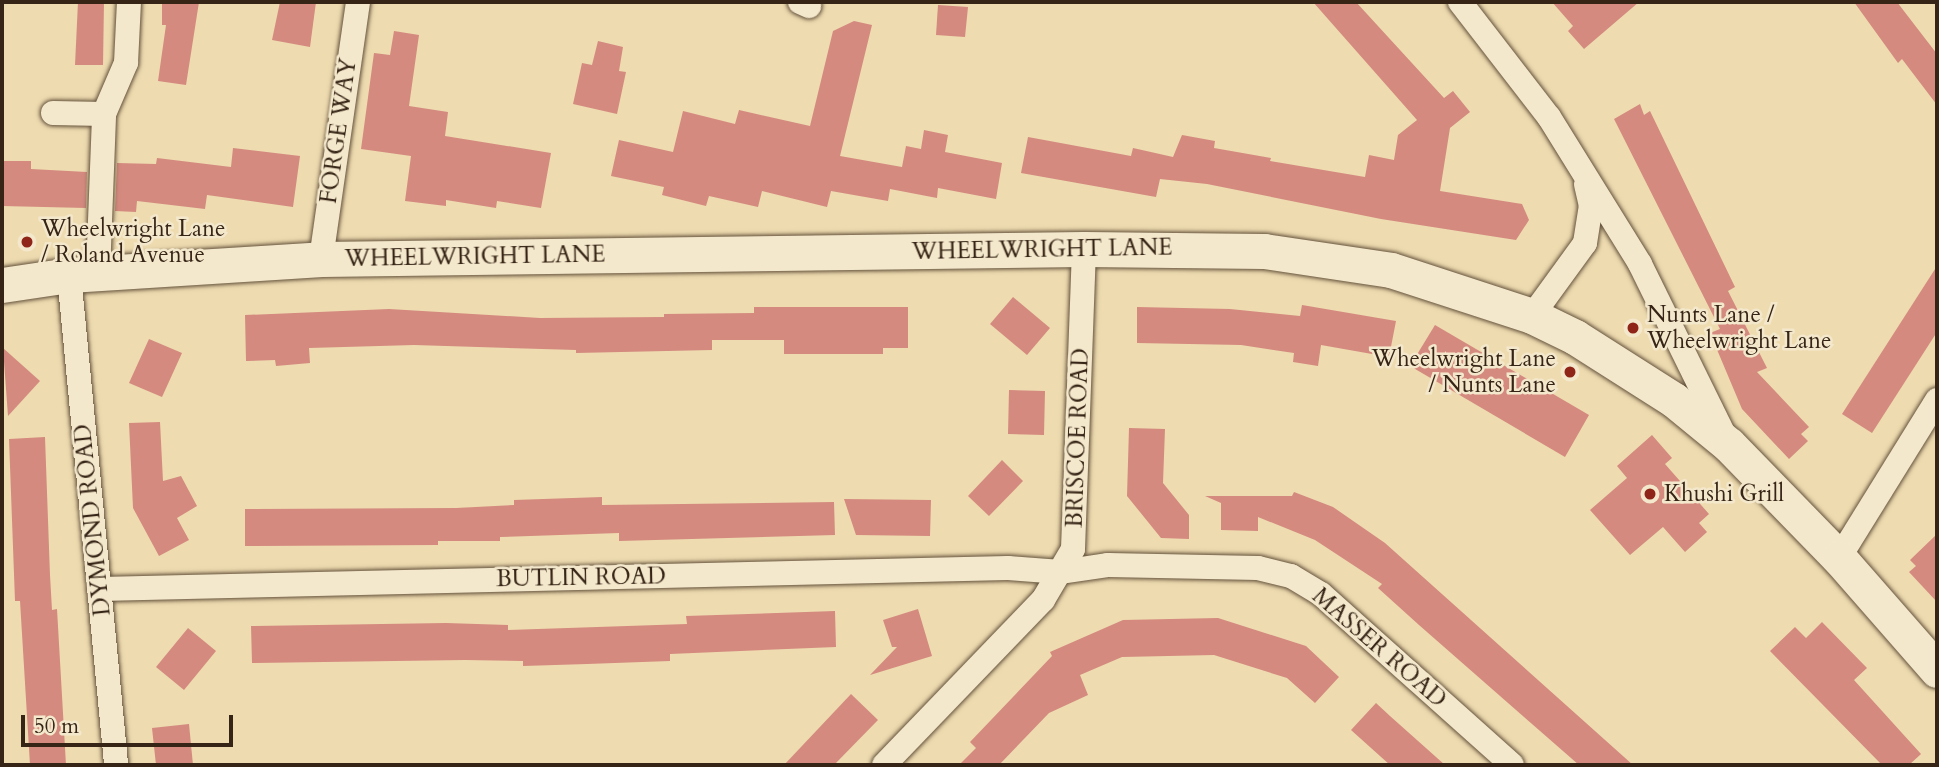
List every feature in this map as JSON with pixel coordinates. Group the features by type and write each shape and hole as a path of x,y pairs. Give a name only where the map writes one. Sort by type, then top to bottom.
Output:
{"street":[{"path":"53,113 104,114 126,63 129,2"},
{"name":"FORGE WAY","path":"321,260 358,2"},
{"path":"1460,2 1549,117 1640,264 1729,445"},
{"name":"DYMOND ROAD","path":"104,114 84,274 100,589 116,765"},
{"path":"1532,316 1577,259 1589,232 1591,206 1576,161"},
{"name":"WHEELWRIGHT LANE","path":"2,285 84,274 321,260 1084,249 1292,253 1391,270 1532,316 1575,337 1666,395 1729,445 1839,558 1937,670"},
{"name":"BRISCOE ROAD","path":"884,765 1043,600 1061,572 1077,528 1084,249"},
{"path":"1839,558 1937,400"},
{"name":"MASSER ROAD","path":"1061,572 1108,565 1258,568 1291,576 1321,594 1512,765"},
{"name":"BUTLIN ROAD","path":"100,589 1008,568 1061,572"}],"building":[{"path":"78,2 104,2 103,65 75,65"},
{"path":"162,2 199,2 186,85 158,81 166,25 162,25"},
{"path":"280,2 316,2 310,47 272,40"},
{"path":"1313,2 1356,2 1444,98 1453,91 1470,112 1450,128 1440,191 1522,204 1529,220 1516,240 1381,219 1207,184 1160,179 1156,197 1021,173 1028,137 1131,156 1133,148 1173,157 1182,135 1215,141 1214,148 1271,158 1270,161 1365,177 1369,155 1394,160 1398,135 1417,120"},
{"path":"1552,2 1639,2 1584,49 1568,31 1573,26"},
{"path":"1854,2 1897,2 1937,54 1937,105 1902,59 1898,63"},
{"path":"938,5 968,7 965,37 936,35"},
{"path":"854,21 872,25 840,156 902,167 906,146 921,149 924,130 948,135 945,152 1002,163 996,199 938,188 937,198 890,189 888,201 831,191 827,207 762,191 758,207 709,196 706,206 662,195 664,187 611,176 619,140 673,152 683,111 735,124 739,110 810,126 833,31"},
{"path":"394,31 419,35 409,106 448,112 445,136 551,153 541,208 497,201 496,208 446,200 446,206 405,201 411,156 361,149 374,53 390,55"},
{"path":"598,41 623,47 619,71 626,72 617,114 573,104 582,63 592,65"},
{"path":"1640,104 1644,115 1650,111 1735,287 1728,291 1767,368 1757,372 1809,427 1801,434 1808,441 1789,459 1742,409 1710,333 1720,329 1614,119"},
{"path":"233,148 300,156 293,207 207,195 205,209 137,201 136,212 115,211 117,163 156,164 157,158 231,167"},
{"path":"3,161 31,161 31,169 87,172 86,208 2,206"},
{"path":"1937,266 1937,332 1872,433 1842,414"},
{"path":"1013,297 1050,328 1027,355 990,324"},
{"path":"1302,305 1396,321 1389,357 1321,345 1318,366 1293,362 1294,353 1241,345 1137,343 1137,307 1230,309 1300,316"},
{"path":"754,307 908,307 908,348 883,348 883,354 784,354 784,340 712,340 712,350 576,353 576,350 414,345 309,348 310,363 276,366 275,360 246,361 245,315 389,309 540,318 664,317 664,314 754,313"},
{"path":"1435,325 1589,415 1565,457 1410,366"},
{"path":"149,339 182,353 162,397 129,383"},
{"path":"3,348 40,381 8,416"},
{"path":"1009,390 1045,391 1044,435 1008,434"},
{"path":"160,422 163,481 181,476 197,506 177,518 189,540 159,556 133,508 129,423"},
{"path":"1129,428 1165,429 1163,483 1189,515 1189,539 1161,538 1127,496"},
{"name":"Khushi Grill","path":"1652,435 1672,458 1665,464 1709,514 1699,523 1707,532 1685,552 1663,527 1630,555 1590,510 1627,478 1617,466"},
{"path":"45,437 52,610 57,609 66,765 30,765 20,601 15,601 9,439"},
{"path":"1002,460 1023,481 989,516 968,496"},
{"path":"1294,492 1333,507 1385,543 1633,765 1579,765 1378,588 1382,584 1315,540 1258,517 1258,531 1221,530 1221,503 1205,496 1292,496"},
{"path":"602,497 602,505 834,502 835,535 619,541 619,533 500,537 500,541 438,541 438,545 245,546 245,509 456,508 514,505 514,500"},
{"path":"844,499 931,500 930,536 856,535"},
{"path":"1937,534 1937,602 1909,572 1916,566 1910,560"},
{"path":"918,609 932,656 870,675 897,647 892,647 883,620"},
{"path":"835,611 836,647 670,654 670,661 523,666 523,661 465,660 252,663 251,626 446,623 508,625 508,630 687,624 686,616"},
{"path":"1218,618 1306,646 1339,677 1315,703 1287,678 1214,655 1122,657 1080,675 1088,695 1049,713 999,765 959,765 976,748 970,742 1052,656 1050,652 1123,620"},
{"path":"1822,622 1867,668 1854,680 1921,754 1909,765 1882,765 1770,651 1795,627 1806,638"},
{"path":"188,628 216,651 184,690 156,667"},
{"path":"851,694 878,720 834,765 784,765"},
{"path":"1376,703 1445,765 1390,765 1351,730"},
{"path":"189,724 193,765 156,765 152,728"}],"place":[{"name":"Wheelwright Lane / Roland Avenue","path":"27,242"},
{"name":"Nunts Lane / Wheelwright Lane","path":"1633,328"},
{"name":"Wheelwright Lane / Nunts Lane","path":"1570,372"},
{"name":"Khushi Grill","path":"1650,494"}]}
